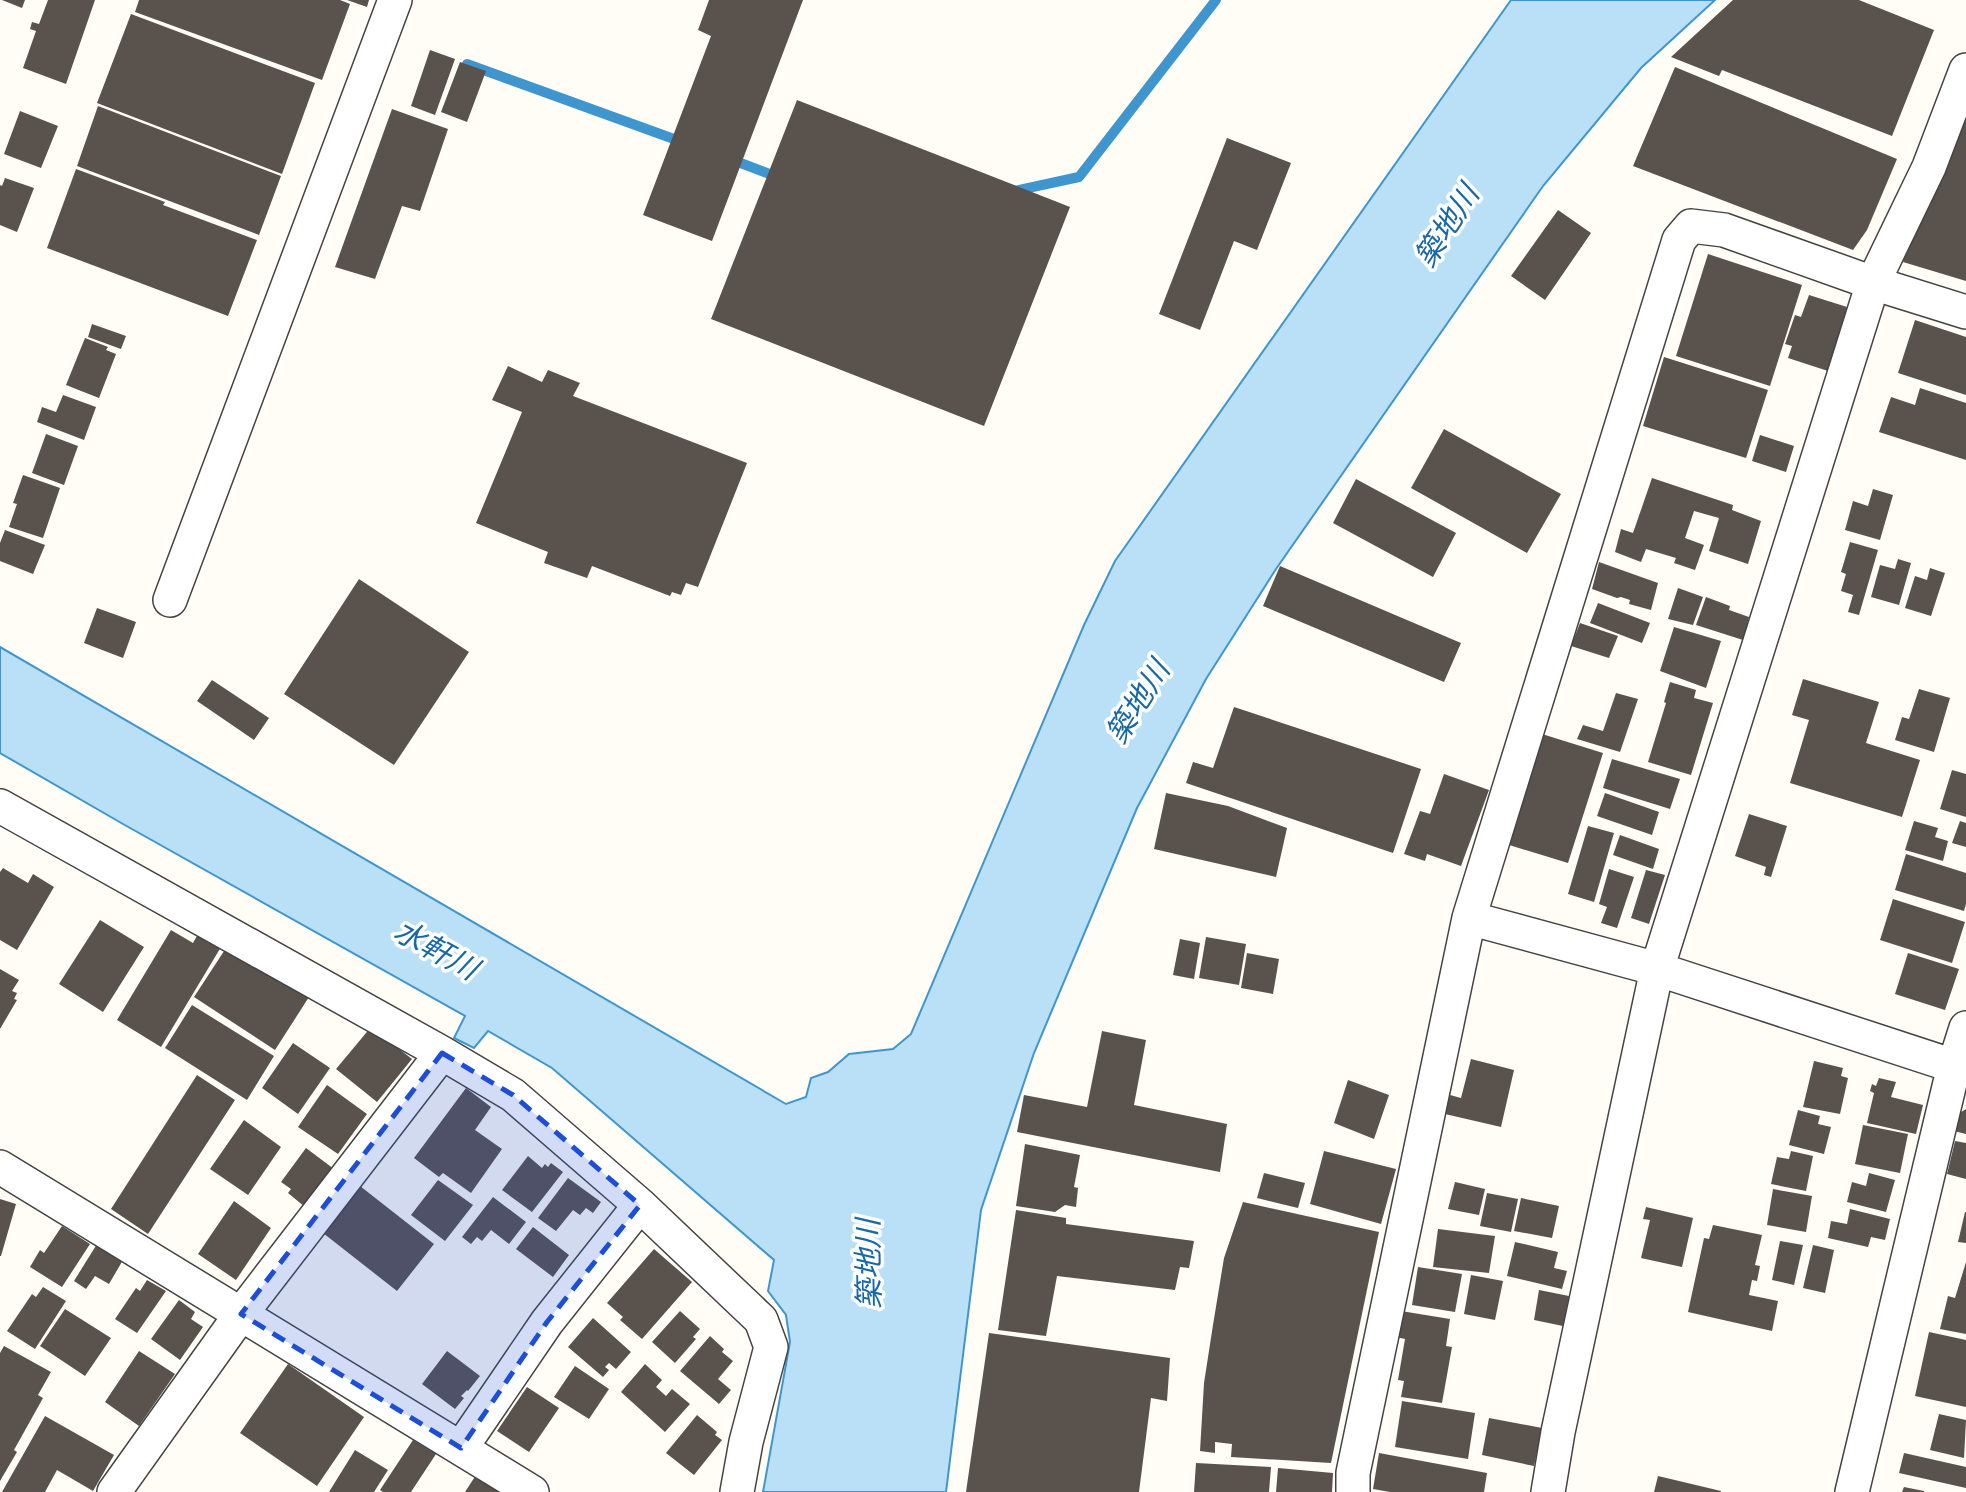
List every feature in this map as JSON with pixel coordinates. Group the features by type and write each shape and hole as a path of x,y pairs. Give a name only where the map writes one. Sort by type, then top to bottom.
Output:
{"street":[{"path":"170,600 395,0"},
{"path":"1548,1492 1561,1419 1657,970 1873,283 1929,167 1966,70"},
{"path":"1353,1492 1353,1472 1469,918 1679,240 1691,226 1724,230 1873,283 1966,312"},
{"path":"0,806 513,1095 640,1205 761,1320 771,1347 746,1441 737,1492"},
{"path":"1469,918 1657,970 1960,1068"},
{"path":"1852,1492 1960,1068 1966,1028"},
{"path":"114,1492 241,1314 442,1053"},
{"path":"0,1167 532,1492"},
{"path":"461,1448 547,1322 640,1205"}],"highlighted area":[{"path":"442,1053 513,1095 640,1205 547,1322 461,1448 241,1314"}],"water":[{"path":"1511,0 1715,0 1641,68 1543,186 1276,569 1206,679 1137,808 1034,1053 981,1210 946,1492 763,1492 790,1342 786,1315 768,1291 774,1260 552,1068 488,1031 474,1048 454,1038 465,1016 0,753 0,647 786,1104 806,1097 811,1078 828,1072 849,1054 893,1049 911,1034 1084,625 1115,561"}],"building":[{"path":"2,0 25,0 22,8"},
{"path":"48,0 95,0 66,84 23,68 36,31 30,29 32,22 39,24"},
{"path":"139,0 340,0 350,4 322,80 135,12"},
{"path":"347,0 369,0 367,7"},
{"path":"709,0 803,0 712,241 643,215 711,36 698,30"},
{"path":"1733,0 1859,0 1934,30 1892,136 1722,70 1719,76 1671,57"},
{"path":"131,14 315,83 282,174 97,103"},
{"path":"430,50 455,59 435,115 411,106"},
{"path":"460,62 486,71 467,122 441,112"},
{"path":"1675,67 1897,159 1867,230 1853,250 1633,166"},
{"path":"797,100 1070,207 984,426 711,319"},
{"path":"98,106 281,176 259,235 77,166"},
{"path":"392,109 448,129 420,211 402,206 375,279 335,267"},
{"path":"20,111 58,126 41,168 4,154"},
{"path":"1951,114 1966,119 1966,281 1903,262"},
{"path":"1227,138 1291,163 1257,250 1234,241 1200,330 1159,314"},
{"path":"76,169 257,240 228,316 47,248"},
{"path":"5,178 34,188 17,232 0,225 0,185 2,186"},
{"path":"1558,210 1591,233 1545,300 1511,276"},
{"path":"1708,254 1802,285 1770,386 1676,356"},
{"path":"1809,295 1847,307 1828,371 1788,358 1792,346 1785,344 1795,315 1801,317"},
{"path":"1915,320 1966,337 1966,395 1898,373"},
{"path":"92,324 126,336 121,349 88,337"},
{"path":"85,338 108,347 106,350 116,354 99,398 66,385"},
{"path":"1664,357 1768,390 1746,458 1643,426"},
{"path":"508,366 542,382 548,370 580,383 573,396 747,463 698,587 686,583 681,595 672,592 670,596 592,566 587,578 544,563 548,552 476,523 522,412 492,400"},
{"path":"1920,388 1966,403 1966,460 1879,432 1891,397 1915,405"},
{"path":"63,395 96,407 84,440 37,422 42,407 56,412"},
{"path":"1444,429 1561,494 1527,553 1411,488"},
{"path":"46,434 78,446 64,485 32,473"},
{"path":"1760,435 1794,446 1786,472 1752,461"},
{"path":"23,475 60,488 43,538 9,527 17,504 13,503"},
{"path":"1652,478 1733,505 1732,510 1761,521 1748,564 1709,551 1719,518 1694,511 1685,538 1704,545 1695,570 1674,563 1676,558 1646,549 1641,562 1615,552 1621,529 1633,533"},
{"path":"1356,479 1456,533 1433,577 1333,523"},
{"path":"1873,489 1893,495 1880,540 1845,530 1853,501 1868,506"},
{"path":"5,530 45,545 33,574 0,561 0,543"},
{"path":"1850,542 1878,550 1859,615 1848,612 1853,595 1841,591 1846,574 1841,572"},
{"path":"1898,559 1911,563 1899,605 1871,597 1880,565 1895,569"},
{"path":"1599,562 1658,583 1651,610 1629,604 1630,600 1592,589"},
{"path":"1280,566 1461,643 1444,682 1263,606"},
{"path":"1930,568 1945,573 1931,616 1905,608 1915,576 1927,580"},
{"path":"359,579 469,652 394,765 284,694"},
{"path":"1678,588 1703,597 1693,625 1668,619"},
{"path":"1706,597 1749,617 1743,640 1696,625"},
{"path":"1598,603 1650,623 1642,643 1590,623"},
{"path":"97,608 136,622 123,658 84,643"},
{"path":"1580,623 1618,636 1609,658 1571,646"},
{"path":"1674,627 1721,641 1706,688 1660,671"},
{"path":"1803,679 1879,702 1866,743 1920,760 1902,817 1790,783 1809,720 1792,715"},
{"path":"212,680 269,718 254,740 197,701"},
{"path":"1670,682 1696,690 1694,698 1713,703 1691,775 1648,762"},
{"path":"1919,689 1950,698 1934,752 1895,740 1902,717 1909,719"},
{"path":"1616,693 1638,699 1620,752 1577,739 1583,725 1603,731"},
{"path":"1234,707 1421,769 1393,853 1186,783 1193,762 1213,768"},
{"path":"1542,734 1603,753 1568,863 1506,844"},
{"path":"1612,759 1680,779 1670,809 1603,788"},
{"path":"1952,770 1966,774 1966,817 1940,809"},
{"path":"1444,774 1489,790 1461,866 1427,854 1425,861 1404,854 1420,811 1430,814"},
{"path":"1166,793 1228,806 1287,828 1276,877 1154,849"},
{"path":"1605,793 1659,812 1652,835 1597,816"},
{"path":"1749,814 1787,826 1771,877 1764,875 1766,867 1735,856"},
{"path":"1914,821 1938,828 1935,837 1948,841 1943,861 1905,850"},
{"path":"1960,821 1966,823 1966,847 1952,843"},
{"path":"1588,826 1614,833 1594,902 1568,894"},
{"path":"1620,835 1659,849 1653,869 1613,855"},
{"path":"1906,854 1966,873 1964,911 1895,890"},
{"path":"3,868 28,883 33,874 54,887 17,950 0,940 0,872"},
{"path":"1609,869 1634,877 1617,928 1601,923 1607,907 1599,904"},
{"path":"1646,870 1665,875 1649,924 1631,918"},
{"path":"1893,899 1965,922 1952,963 1880,940"},
{"path":"100,920 144,947 103,1012 59,984"},
{"path":"171,930 193,943 198,934 221,947 161,1047 117,1020"},
{"path":"1206,937 1246,944 1239,985 1199,978"},
{"path":"1180,939 1200,943 1194,979 1173,975"},
{"path":"228,945 309,997 275,1050 194,997"},
{"path":"1247,953 1279,959 1273,994 1241,988"},
{"path":"1908,953 1959,969 1945,1010 1895,994"},
{"path":"0,969 19,980 12,991 17,993 14,999 17,1000 0,1029"},
{"path":"192,1005 274,1056 247,1100 165,1048"},
{"path":"371,1027 412,1059 377,1102 336,1069"},
{"path":"1102,1031 1146,1040 1134,1105 1227,1124 1220,1172 1017,1132 1024,1095 1087,1107"},
{"path":"293,1043 330,1068 298,1114 262,1088"},
{"path":"1471,1059 1514,1070 1501,1127 1445,1114 1450,1095 1461,1098"},
{"path":"1814,1061 1843,1068 1841,1076 1848,1078 1840,1114 1803,1107"},
{"path":"197,1075 235,1100 148,1234 111,1209"},
{"path":"1879,1078 1896,1082 1891,1097 1923,1105 1916,1134 1867,1123 1874,1093 1870,1091 1872,1084 1876,1086"},
{"path":"1348,1080 1389,1095 1374,1139 1334,1123"},
{"path":"327,1085 367,1114 338,1154 298,1127"},
{"path":"466,1088 491,1107 475,1130 502,1149 471,1193 443,1173 439,1177 414,1158"},
{"path":"1966,1109 1966,1134 1954,1131 1958,1114"},
{"path":"1798,1110 1820,1116 1818,1124 1831,1127 1824,1154 1789,1145"},
{"path":"244,1120 281,1147 248,1195 210,1169"},
{"path":"1863,1125 1908,1134 1900,1173 1855,1164"},
{"path":"1955,1141 1966,1143 1966,1179 1947,1174"},
{"path":"1025,1144 1080,1155 1074,1187 1078,1188 1076,1207 1065,1205 1055,1212 1016,1206"},
{"path":"306,1148 334,1169 305,1207 288,1193 291,1189 281,1182"},
{"path":"1324,1151 1396,1169 1381,1224 1310,1204"},
{"path":"1791,1151 1813,1156 1806,1191 1771,1184 1777,1157 1789,1159"},
{"path":"528,1156 542,1168 551,1163 563,1172 532,1212 502,1190"},
{"path":"1264,1173 1305,1183 1298,1208 1257,1198"},
{"path":"1869,1173 1895,1180 1886,1212 1847,1202 1852,1182 1866,1186"},
{"path":"568,1178 601,1202 593,1213 586,1208 580,1215 573,1210 556,1231 538,1218"},
{"path":"438,1180 473,1205 445,1241 411,1215"},
{"path":"1455,1182 1485,1189 1479,1215 1448,1209"},
{"path":"360,1186 434,1244 397,1291 323,1233"},
{"path":"1773,1189 1812,1196 1806,1232 1767,1225"},
{"path":"1487,1193 1518,1199 1511,1232 1480,1226"},
{"path":"493,1197 526,1222 509,1244 491,1230 482,1241 477,1237 471,1244 462,1237"},
{"path":"1521,1198 1559,1206 1552,1238 1514,1231"},
{"path":"0,1199 16,1204 1,1256 0,1256"},
{"path":"234,1201 271,1228 236,1280 198,1254"},
{"path":"1243,1202 1379,1232 1331,1463 1231,1457 1232,1444 1215,1442 1215,1453 1200,1451 1204,1383 1224,1258"},
{"path":"1646,1207 1693,1218 1682,1267 1641,1258 1650,1220 1643,1219"},
{"path":"1850,1209 1890,1219 1885,1240 1871,1237 1868,1247 1828,1238 1831,1221 1847,1224"},
{"path":"1016,1210 1066,1218 1066,1224 1194,1241 1189,1268 1180,1267 1175,1290 1057,1276 1046,1336 998,1330"},
{"path":"1966,1212 1966,1243 1958,1242"},
{"path":"1713,1225 1762,1235 1755,1265 1760,1266 1757,1281 1752,1280 1749,1295 1778,1301 1772,1331 1688,1312 1704,1238 1709,1239"},
{"path":"62,1226 90,1244 62,1287 30,1267 40,1250 44,1253"},
{"path":"533,1227 569,1255 553,1277 516,1249"},
{"path":"1438,1229 1495,1236 1489,1273 1433,1267"},
{"path":"1780,1241 1803,1245 1794,1285 1772,1280"},
{"path":"1515,1242 1558,1252 1554,1268 1567,1271 1562,1289 1507,1276"},
{"path":"97,1244 123,1260 109,1284 95,1276 86,1289 74,1281"},
{"path":"1813,1245 1834,1250 1825,1293 1803,1288"},
{"path":"654,1249 692,1282 642,1339 620,1320 623,1317 607,1303"},
{"path":"1966,1262 1966,1334 1940,1329 1948,1296 1955,1298"},
{"path":"1418,1267 1462,1274 1455,1312 1412,1305"},
{"path":"1471,1275 1503,1281 1495,1320 1464,1314"},
{"path":"147,1280 166,1291 137,1333 115,1319 136,1288 140,1291"},
{"path":"43,1287 66,1301 35,1349 7,1331 32,1294 36,1297"},
{"path":"1539,1290 1569,1296 1563,1326 1534,1320"},
{"path":"179,1300 195,1312 191,1319 203,1327 180,1360 151,1339"},
{"path":"65,1309 111,1338 85,1376 40,1346"},
{"path":"680,1311 700,1329 693,1337 696,1339 675,1363 652,1342"},
{"path":"1401,1311 1450,1319 1446,1346 1452,1347 1442,1403 1401,1397 1404,1381 1398,1380 1405,1339 1396,1337"},
{"path":"593,1318 631,1352 616,1369 609,1363 605,1367 609,1370 603,1377 568,1347"},
{"path":"1929,1332 1966,1340 1966,1407 1915,1396"},
{"path":"989,1333 1170,1358 1167,1401 1151,1398 1139,1492 966,1492"},
{"path":"710,1336 733,1361 718,1379 731,1390 719,1404 680,1371"},
{"path":"4,1346 51,1372 38,1395 43,1398 0,1481 0,1353"},
{"path":"139,1351 175,1374 139,1426 105,1402"},
{"path":"447,1351 480,1376 461,1396 464,1398 455,1409 422,1384"},
{"path":"288,1364 364,1417 317,1486 240,1433"},
{"path":"645,1364 662,1380 656,1387 666,1396 672,1389 690,1404 665,1432 621,1392"},
{"path":"575,1366 609,1389 589,1419 554,1397"},
{"path":"527,1387 559,1408 529,1452 497,1431"},
{"path":"1402,1401 1475,1413 1468,1459 1395,1447"},
{"path":"1939,1414 1966,1420 1964,1458 1930,1450"},
{"path":"697,1415 717,1432 715,1435 722,1440 694,1475 666,1453"},
{"path":"45,1416 114,1455 93,1491 57,1470 45,1492 2,1492"},
{"path":"1489,1418 1542,1428 1534,1466 1482,1455"},
{"path":"413,1440 436,1454 411,1492 383,1492 380,1490"},
{"path":"355,1450 388,1470 374,1492 329,1492"},
{"path":"1379,1453 1487,1473 1484,1492 1390,1492 1373,1489"},
{"path":"1904,1453 1966,1467 1966,1488 1899,1473"},
{"path":"1196,1463 1271,1467 1269,1492 1194,1492"},
{"path":"1278,1468 1333,1473 1332,1492 1276,1492"},
{"path":"476,1475 503,1492 465,1492"},
{"path":"1658,1476 1721,1491 1721,1492 1654,1492"},
{"path":"1904,1487 1924,1491 1924,1492 1902,1492"}],"waterway":[{"path":"1010,192 1079,177 1216,0"},
{"path":"467,64 685,143"},
{"path":"730,159 780,178"}],"water label":[{"name":"築地川","path":"1447,226"},
{"name":"築地川","path":"1138,702"},
{"name":"水軒川","path":"436,950"},
{"name":"築地川","path":"869,1264"}]}
